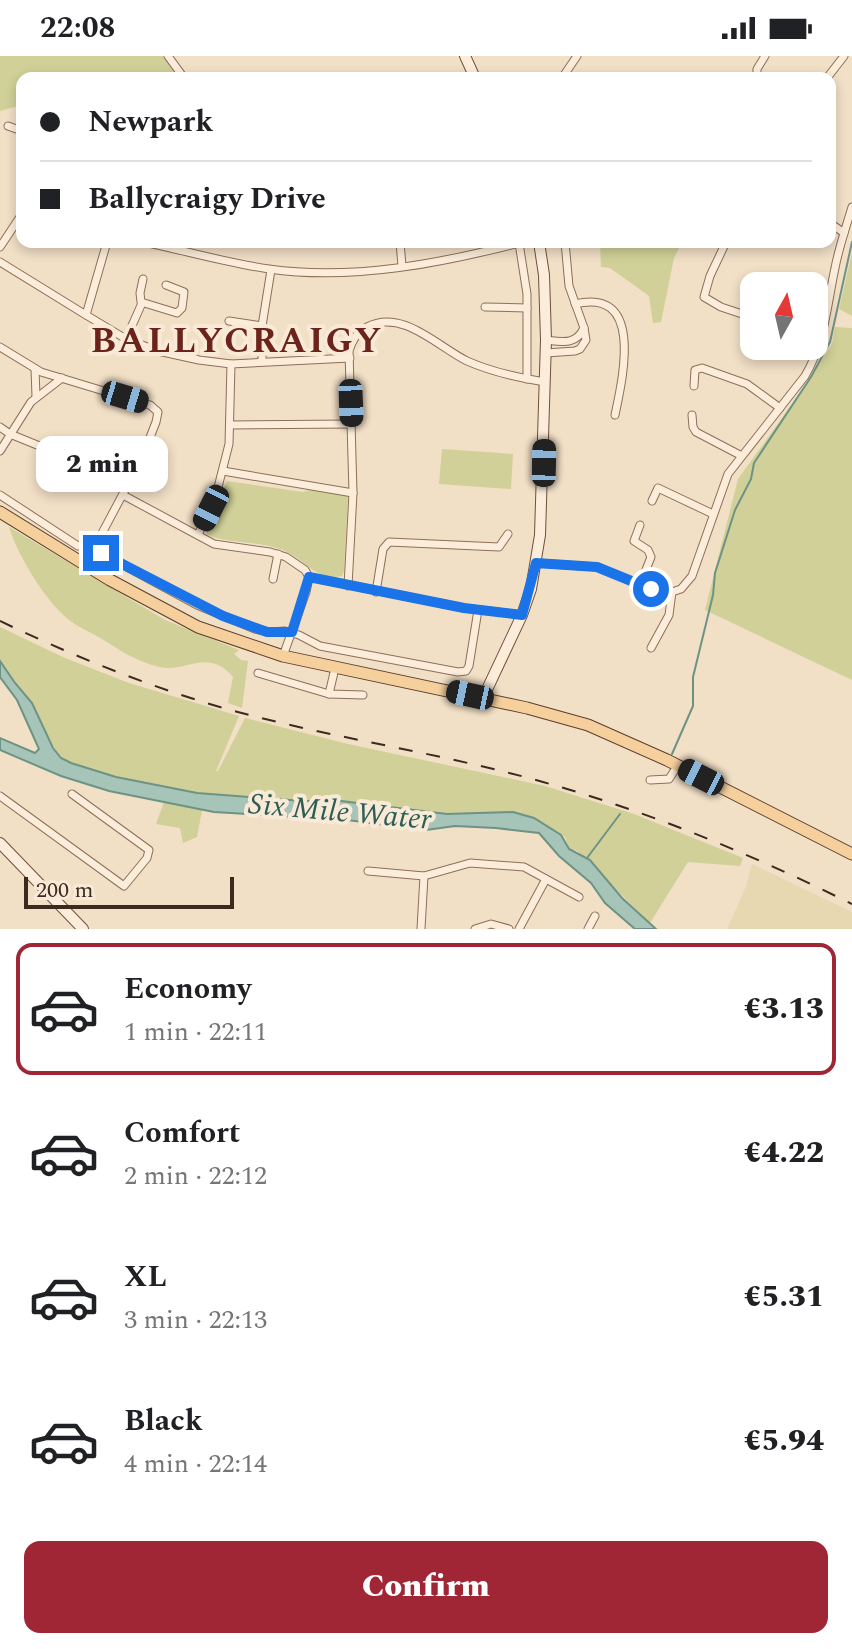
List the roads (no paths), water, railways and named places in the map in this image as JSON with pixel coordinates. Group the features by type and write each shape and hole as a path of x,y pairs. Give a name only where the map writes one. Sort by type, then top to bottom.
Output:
{"main road":[{"path":"483,698 522,615 536,563 543,502 546,353 544,275 540,248"},
{"path":"0,512 110,580 198,627 283,656 483,698 588,725 678,765 852,854"},
{"path":"0,843 83,929"}],"street":[{"path":"832,72 844,56"},
{"path":"8,126 16,129"},
{"path":"828,296 852,207"},
{"path":"836,227 844,233"},
{"path":"0,247 16,228"},
{"path":"86,315 105,248"},
{"path":"171,248 271,270 340,272 457,258 497,248"},
{"path":"400,248 402,266"},
{"path":"522,248 526,272 527,379"},
{"path":"546,353 580,349 586,340 568,278 566,248"},
{"path":"723,248 704,297 740,313"},
{"path":"0,262 126,339 183,357 231,364 350,358"},
{"path":"262,361 262,326 271,270"},
{"path":"126,339 142,303 143,279"},
{"path":"142,303 170,312 179,311 184,292 166,285"},
{"path":"575,304 591,300 602,303 615,313 623,325 622,376 615,415"},
{"path":"485,307 527,308"},
{"path":"229,321 262,326"},
{"path":"348,586 353,493 350,346 360,331 376,323 391,322 413,329 467,361 545,382"},
{"path":"546,340 573,341 584,328"},
{"path":"0,347 35,369 150,405 158,412 149,443 99,539 101,553 223,616 267,632 292,632 320,646 462,672 470,665 478,610"},
{"path":"536,563 597,567 658,592 672,592 683,587 691,578 723,483 740,455 805,376 810,360"},
{"path":"198,535 223,471 231,425 231,364"},
{"path":"694,386 695,370 702,368 747,384 780,408"},
{"path":"35,369 36,396"},
{"path":"0,451 36,396 62,378"},
{"path":"692,415 696,432 740,455"},
{"path":"231,425 352,424"},
{"path":"0,427 69,458"},
{"path":"223,471 353,493"},
{"path":"652,501 658,488 713,514"},
{"path":"0,495 78,546 98,548"},
{"path":"123,495 220,545 278,554 297,564 309,577 376,592 522,615"},
{"path":"640,525 634,541 650,552 651,557 640,585"},
{"path":"376,592 383,549 389,542 499,547 508,534"},
{"path":"278,554 274,576 285,575"},
{"path":"283,656 309,577"},
{"path":"651,648 669,615 672,592"},
{"path":"329,694 335,668"},
{"path":"283,681 287,669"},
{"path":"258,673 329,694 343,696 352,691 363,695"},
{"path":"650,780 669,779 678,765"},
{"path":"0,796 124,886 149,852 72,794"},
{"path":"368,871 424,876 475,862 527,868 579,897"},
{"path":"421,929 424,876"},
{"path":"519,929 546,879"},
{"path":"592,928 595,916"},
{"path":"475,929 491,924 509,929"}],"water":[{"name":"Six Mile Water","path":"0,661 32,703 53,748 61,758 71,763 116,777 197,793 341,801 447,814 513,812 534,818 561,835 569,849 590,860 622,898 656,929 635,929 605,903 591,883 559,856 539,833 455,826 426,830 347,820 214,812 109,791 61,776 0,750 0,738 35,753 39,749 17,700 0,677"}],"waterway":[{"path":"672,754 693,706 693,677 713,595 715,573 735,510 751,479 754,463 811,377 830,342 852,242"},
{"path":"587,858 620,814"}],"railway":[{"path":"0,621 105,667 213,705 502,771 622,807 777,868 852,904"}],"district":[{"name":"BALLYCRAIGY","path":"237,341"}]}
